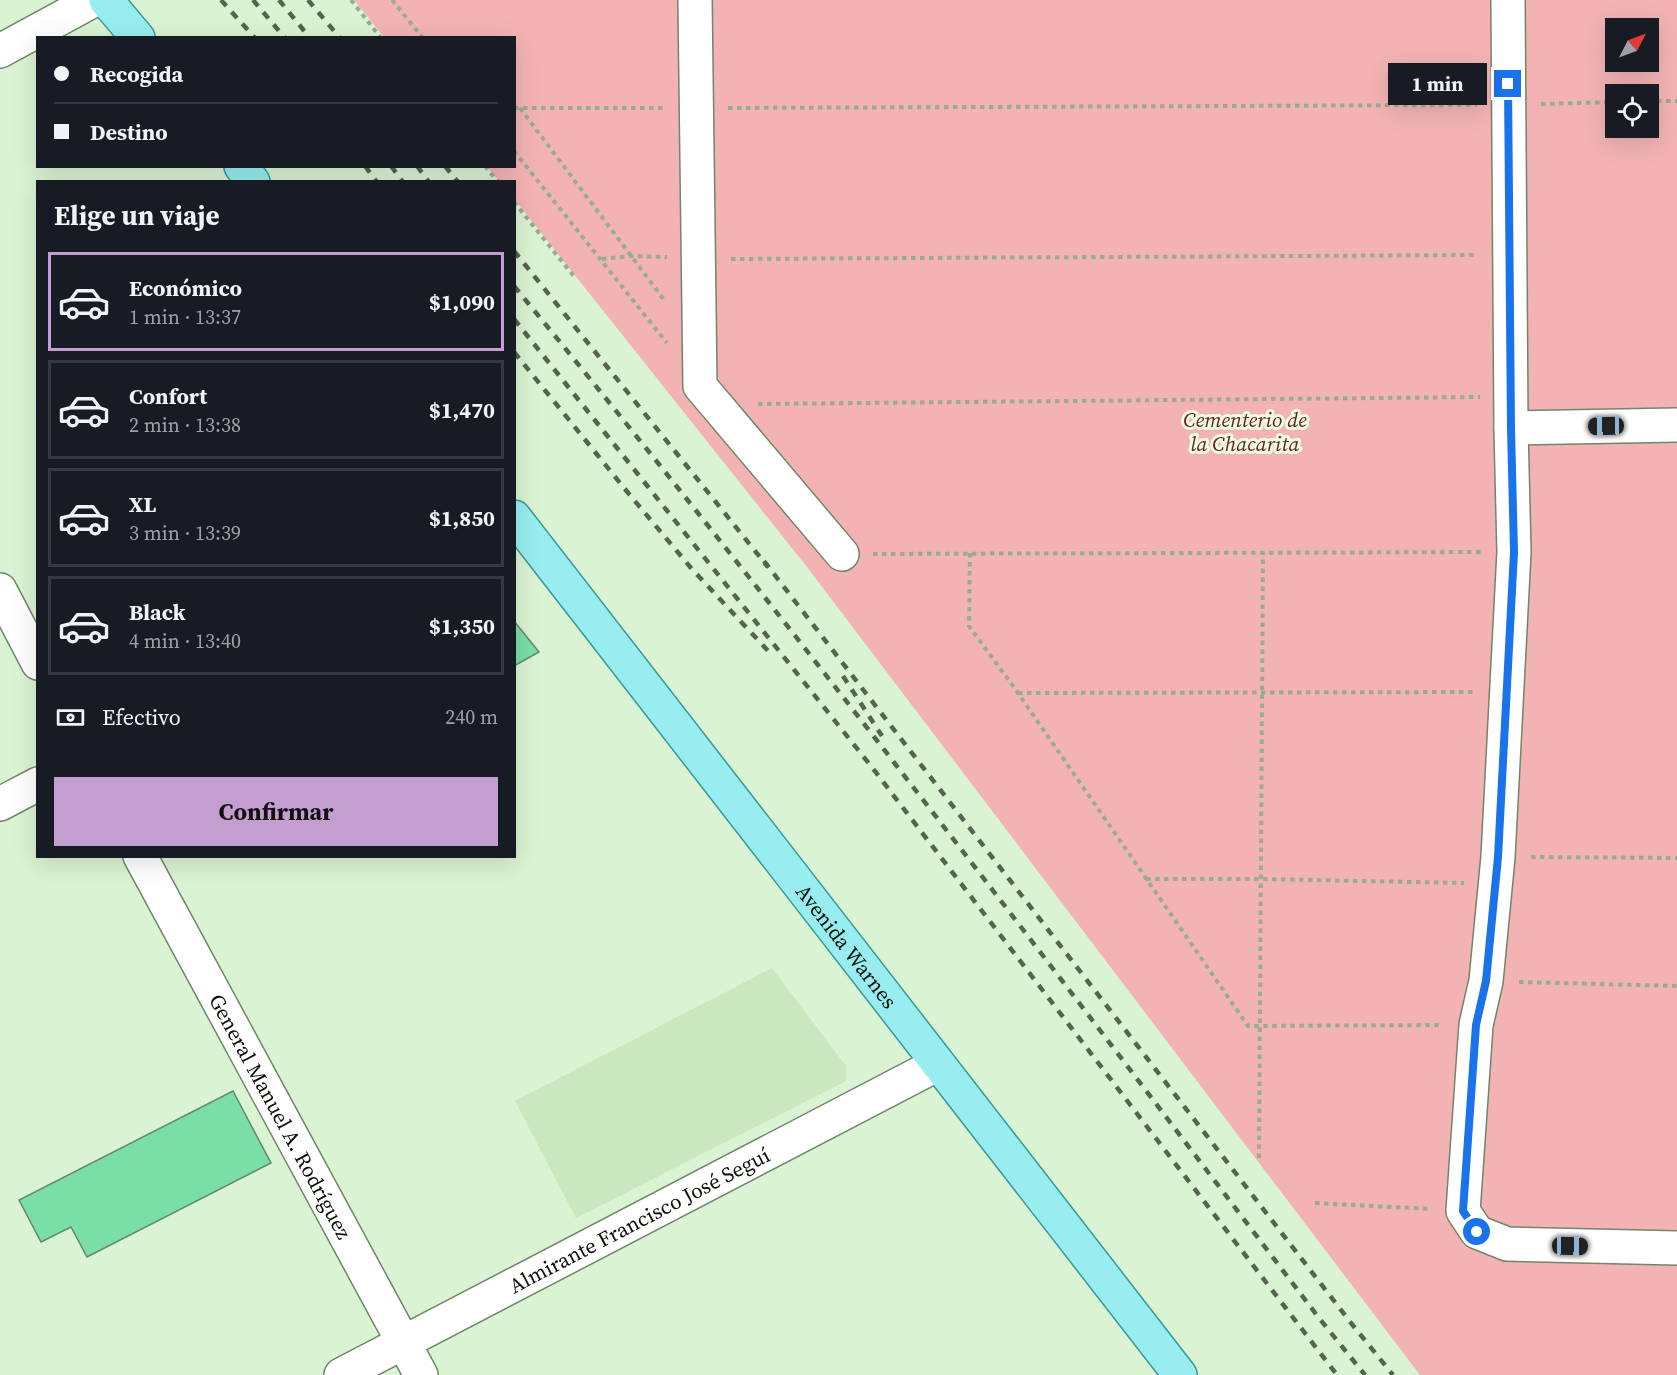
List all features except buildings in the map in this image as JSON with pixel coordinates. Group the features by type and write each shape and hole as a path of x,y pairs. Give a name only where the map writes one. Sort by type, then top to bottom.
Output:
{"main road":[{"path":"106,0 136,36"},
{"name":"Avenida Warnes","path":"518,527 1180,1375"}],"street":[{"path":"0,51 94,0"},
{"path":"695,0 699,259 708,395 842,554"},
{"path":"1508,0 1514,552 1496,870 1486,981 1476,1025 1463,1211 1477,1232 1507,1244 1677,1248"},
{"path":"1511,413 1677,425"},
{"path":"0,590 36,659"},
{"path":"0,804 36,785"},
{"name":"General Manuel A. Rodríguez","path":"141,858 421,1375"},
{"name":"Almirante Francisco José Seguí","path":"340,1375 938,1064"}],"path":[{"path":"351,0 379,36"},
{"path":"392,0 421,36"},
{"path":"1659,101 1677,101"},
{"path":"517,108 1509,105 1605,102"},
{"path":"517,108 665,302"},
{"path":"516,153 708,395 1511,413"},
{"path":"516,204 576,279"},
{"path":"602,259 631,256 699,259 1510,255"},
{"path":"1259,1158 1263,552"},
{"path":"842,554 1514,552"},
{"path":"970,553 969,626 1018,693 1248,1026 1476,1025"},
{"path":"1018,693 1506,692"},
{"path":"1146,879 1261,879 1496,870 1677,858"},
{"path":"1486,981 1677,986"},
{"path":"1316,1203 1463,1211"}],"shaded area":[{"path":"772,968 846,1066 846,1081 576,1218 515,1101"}],"green space":[{"name":"Cementerio de la Chacarita","path":"354,0 1677,0 1677,1375 1420,1375 807,567 516,201 516,180 498,180 488,168 516,168 516,36 383,36"}],"railway":[{"path":"221,0 253,36"},
{"path":"253,0 283,36"},
{"path":"279,0 308,36"},
{"path":"308,0 338,36"},
{"path":"366,168 376,180"},
{"path":"392,168 402,180"},
{"path":"418,168 428,180"},
{"path":"447,168 456,180"},
{"path":"516,253 768,567"},
{"path":"516,288 821,669 1365,1375"},
{"path":"516,322 871,766 1337,1375"},
{"path":"516,354 691,568 771,654"},
{"path":"764,561 1393,1375"},
{"path":"843,676 882,736"}],"route":[{"path":"1477,1232 1463,1211 1476,1025 1486,981 1498,857 1514,552 1508,84"}]}
